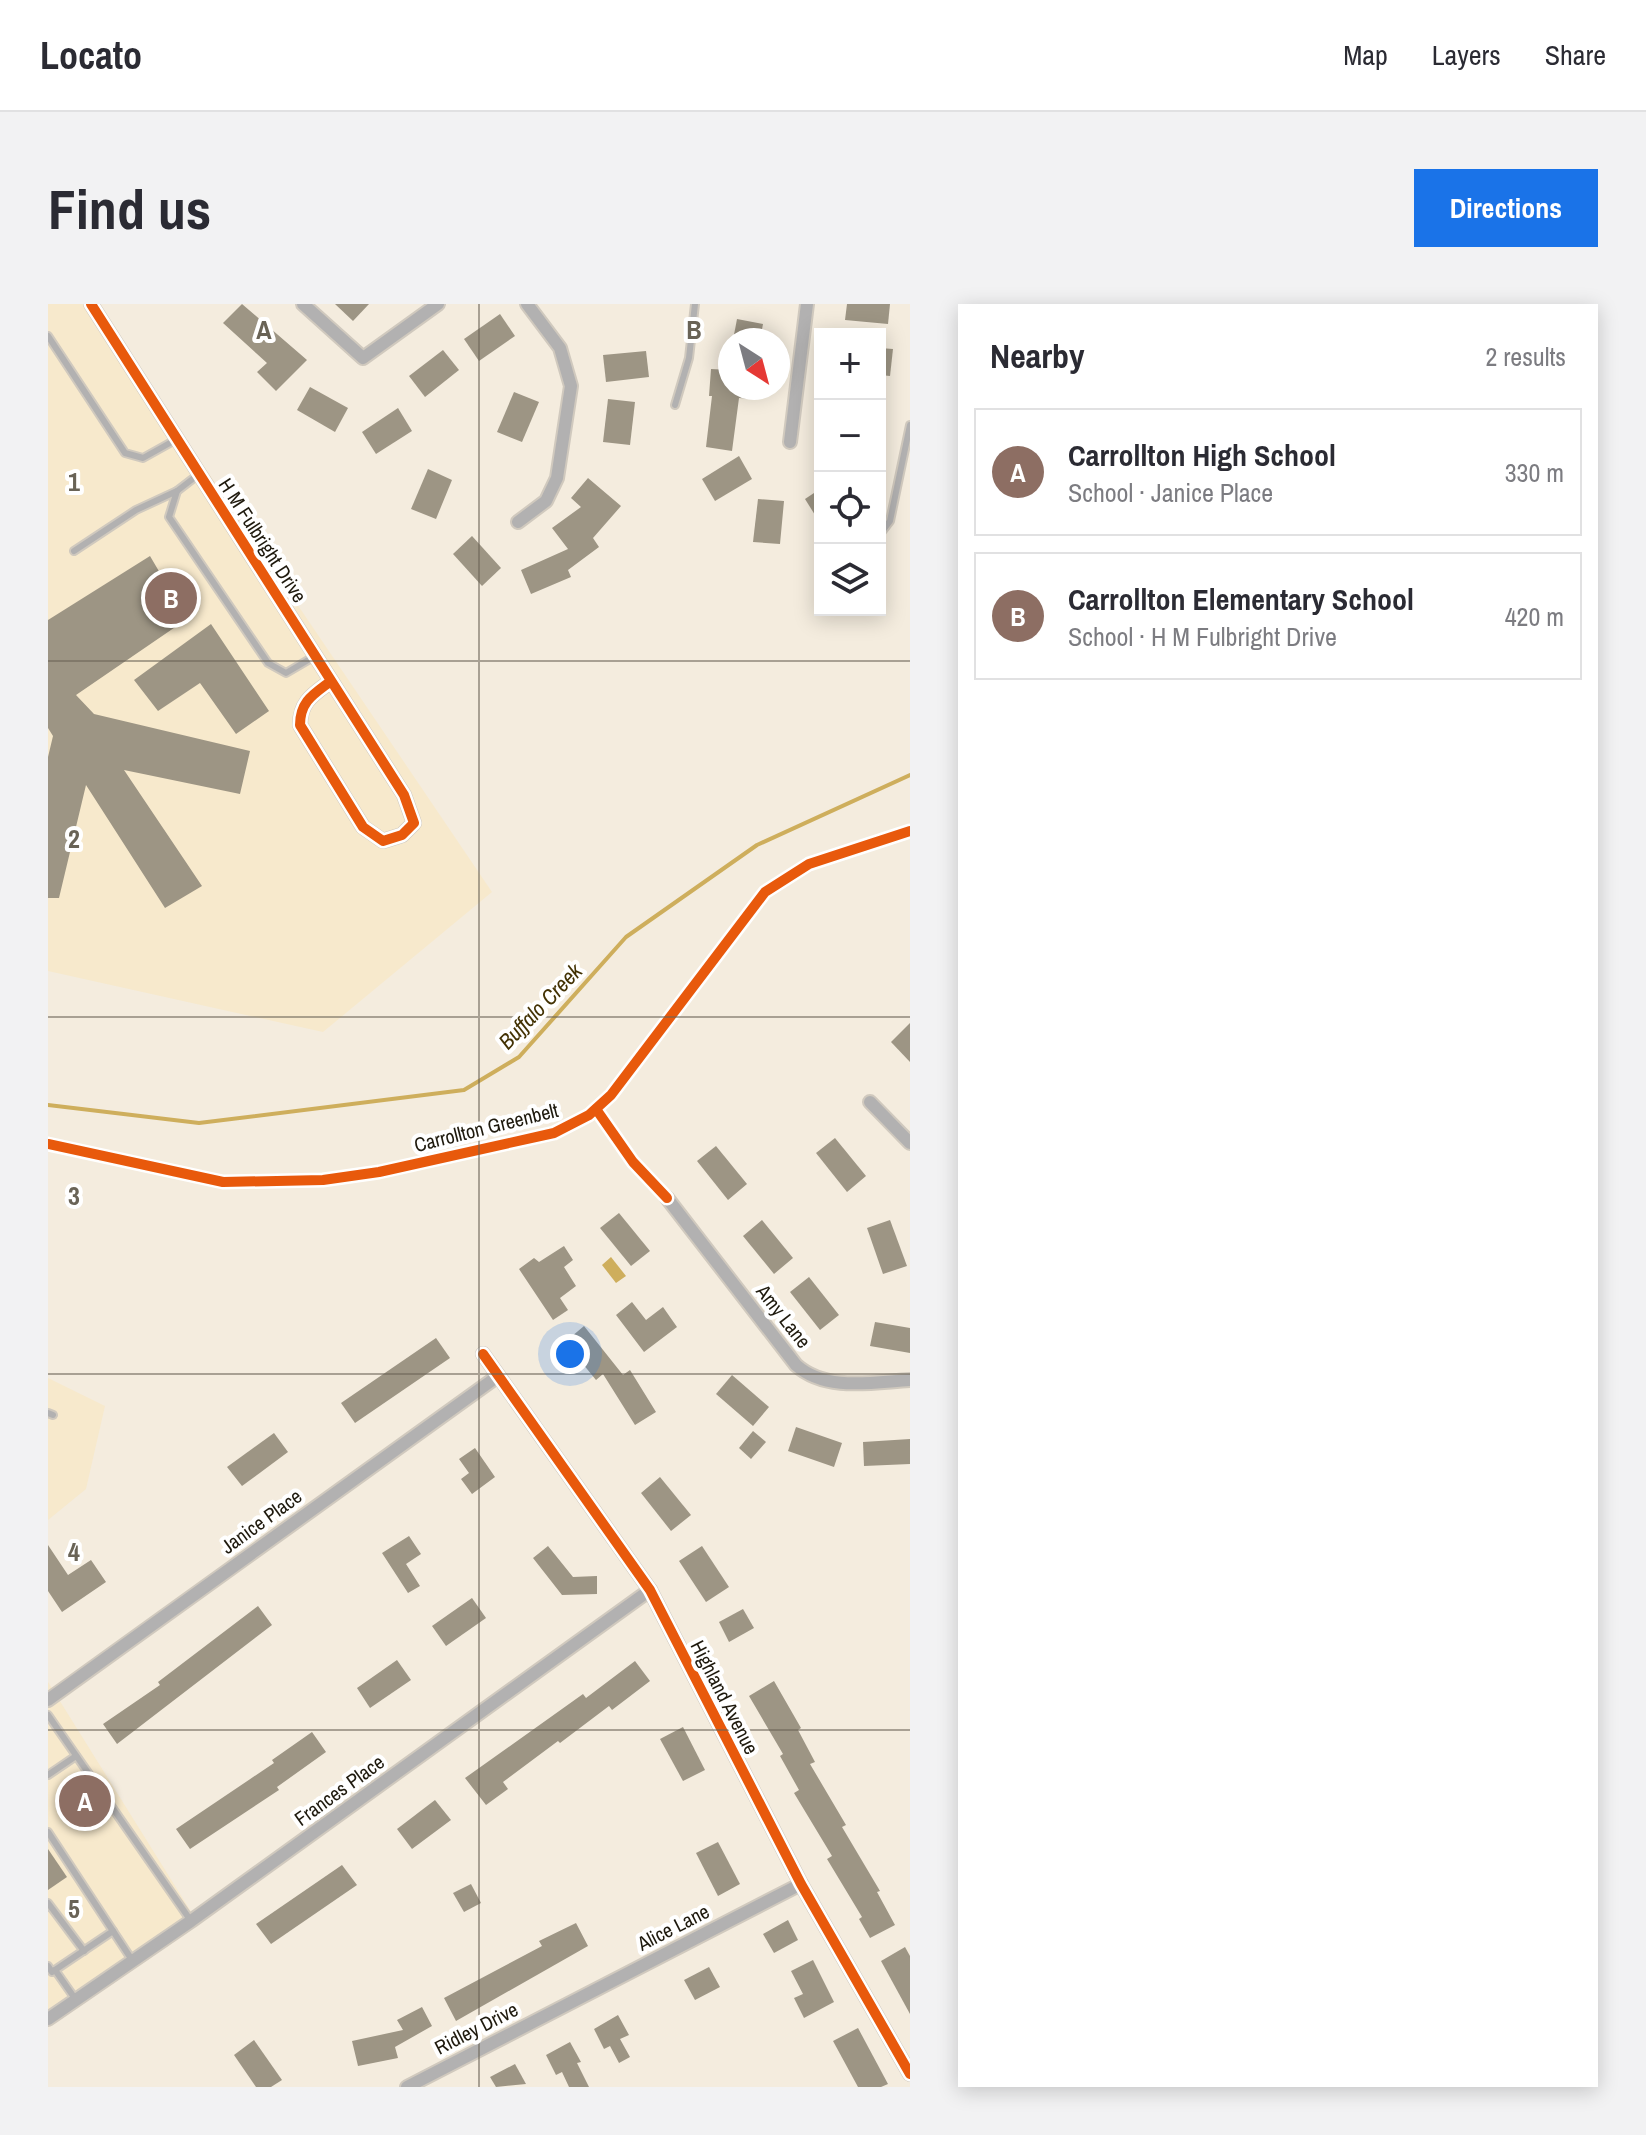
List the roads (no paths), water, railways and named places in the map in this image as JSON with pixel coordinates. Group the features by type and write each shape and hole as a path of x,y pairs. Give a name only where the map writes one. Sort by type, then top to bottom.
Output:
{"street":[{"name":"H M Fulbright Drive","path":"91,304 404,795 414,823 402,835 383,841 363,827 300,725 300,712 305,701 331,681"},
{"path":"303,304 363,358 438,304"},
{"path":"518,522 546,501 557,478 571,386 560,348 527,304"},
{"path":"790,442 807,304"},
{"path":"870,1102 910,1143"},
{"name":"Amy Lane","path":"667,1198 796,1365 809,1377 855,1383 910,1380"},
{"name":"Highland Avenue","path":"483,1354 650,1590 801,1884 910,2074"},
{"name":"Janice Place","path":"48,1700 498,1376"},
{"name":"Frances Place","path":"48,2019 191,1921 650,1590"},
{"name":"Alice Lane","path":"563,2005 801,1884"},
{"name":"Ridley Drive","path":"407,2087 563,2005"}],"lane":[{"path":"675,405 689,358 695,304"},
{"path":"48,336 125,453 133,457 152,455 177,439"},
{"path":"886,526 890,521 910,425"},
{"path":"74,551 136,510 177,491 199,474"},
{"path":"177,491 169,517 268,663 286,673 315,656"},
{"path":"48,1715 191,1921"},
{"path":"48,1775 76,1756"},
{"path":"48,1832 132,1960"},
{"path":"48,1903 84,1951"},
{"path":"76,2000 52,1968 113,1931"}],"waterway":[{"name":"Buffalo Creek","path":"48,1105 199,1123 464,1090 519,1057 626,937 757,845 910,775"}],"place":[{"name":"Carrollton Elementary School","path":"171,598"},
{"name":"Carrollton High School","path":"85,1801"}]}
